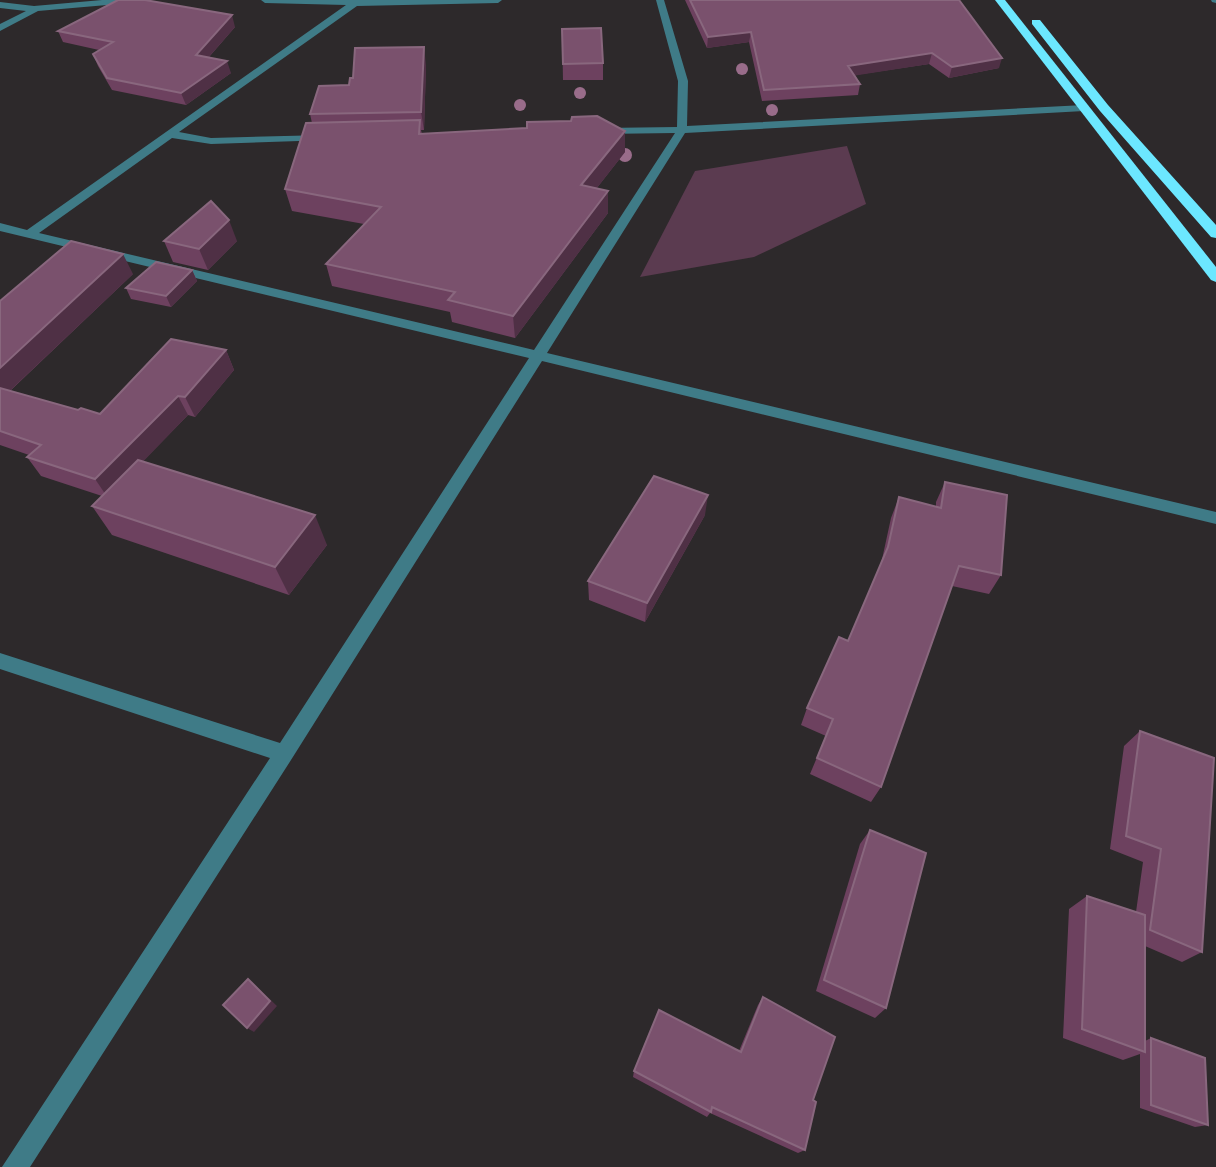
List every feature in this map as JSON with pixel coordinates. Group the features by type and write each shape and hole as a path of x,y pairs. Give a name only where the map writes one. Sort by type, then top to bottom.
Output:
{"highway":[{"path":"1000,0 1216,277"},
{"path":"1030,15 1104,108 1216,234"}],"street":[{"path":"0,5 34,9 130,0"},
{"path":"265,0 498,0"},
{"path":"15,1167 285,754 682,130 683,80 660,0"},
{"path":"29,234 358,2"},
{"path":"0,28 34,9"},
{"path":"585,131 682,130 1084,108"},
{"path":"170,134 211,141 335,137"},
{"path":"0,227 1216,518"},
{"path":"0,661 285,754"}],"shaded area":[{"path":"847,146 866,204 754,257 640,277 695,171"}],"building":[{"path":"118,0 145,0 232,15 196,55 227,61 181,93 107,78 93,54 113,42 58,31"},
{"path":"690,0 959,0 1002,58 952,67 932,53 848,66 860,84 764,90 751,32 708,37"},
{"path":"601,28 603,63 563,64 562,29"},
{"path":"424,47 421,112 310,114 319,86 349,85 350,78 353,78 355,48"},
{"path":"597,116 625,131 581,185 608,191 513,316 448,300 455,292 326,264 381,207 285,189 306,123 420,120 419,134 527,128 527,122 571,121 572,117"},
{"path":"211,201 229,220 199,249 164,241"},
{"path":"71,241 123,254 0,368 0,301"},
{"path":"156,262 192,270 166,296 126,288"},
{"path":"171,339 226,350 185,397 178,396 95,479 27,457 41,445 0,431 0,388 100,414"},
{"path":"138,460 315,515 275,567 92,506"},
{"path":"654,476 708,495 647,603 588,581"},
{"path":"945,482 1007,495 1001,575 959,566 881,787 817,758 833,719 807,708 839,637 848,641 888,547 899,497 941,508"},
{"path":"1140,731 1214,758 1202,952 1150,930 1161,849 1126,836"},
{"path":"870,830 926,853 886,1008 824,980"},
{"path":"1087,896 1145,915 1145,1052 1082,1029"},
{"path":"248,979 270,1001 247,1028 223,1005"},
{"path":"763,997 835,1037 813,1100 816,1102 805,1150 712,1107 711,1112 634,1071 659,1010 741,1052"},
{"path":"1151,1038 1205,1058 1208,1125 1151,1105"}]}
